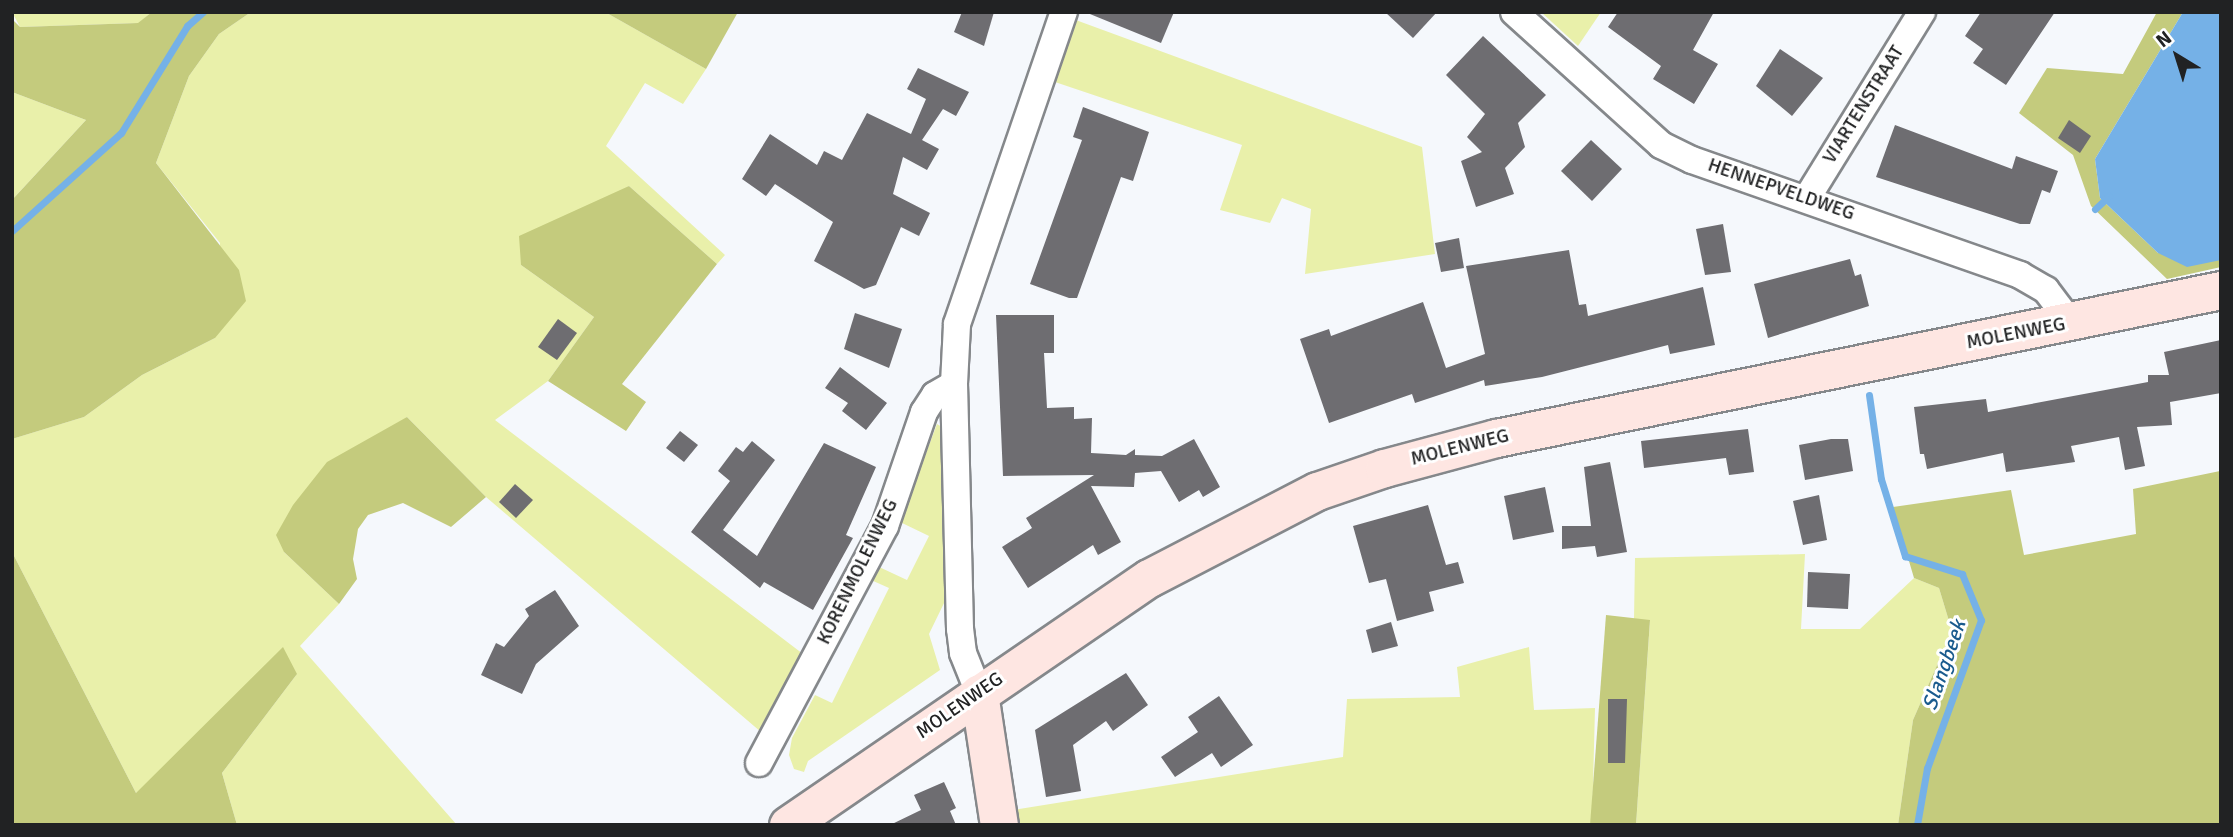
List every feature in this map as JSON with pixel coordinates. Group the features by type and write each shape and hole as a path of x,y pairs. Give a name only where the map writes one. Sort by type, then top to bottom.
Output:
{"street":[{"path":"999,825 979,693 963,653 960,629 954,384 957,324 1064,12"},
{"name":"HENNEPVELDWEG","path":"1514,12 1661,145 1692,160 1807,198 2020,275 2046,290 2071,323"},
{"name":"VIARTENSTRAAT","path":"1807,198 1922,12"},
{"name":"MOLENWEG","path":"788,825 979,693 1201,547 1317,491 1384,468 1496,438 2071,323 2221,290"},
{"name":"KORENMOLENWEG","path":"759,763 884,526 924,412 935,395 954,384"}],"green space":[{"path":"12,12 152,12 139,23 20,27"},
{"path":"152,12 251,12 219,34 189,76 156,163 239,270 246,301 215,338 142,375 84,417 12,439 12,200 86,120 12,92 12,19 20,27 138,23"},
{"path":"251,12 605,12 706,69 683,104 645,83 606,146 725,255 717,264 629,186 521,265 594,317 548,381 495,420 803,654 761,732 486,497 407,417 284,552 339,604 300,646 457,825 237,825 222,773 297,674 136,793 12,552 12,439 84,417 142,375 215,338 220,243 156,163 189,76 219,34"},
{"path":"605,12 738,12 706,69"},
{"path":"1541,12 1601,12 1578,46"},
{"path":"2157,12 2183,12 2095,159 2100,198 2158,253 2221,258 2221,267 2167,279 2091,206 2073,155 2019,113 2047,68 2123,74"},
{"path":"1073,19 1422,147 1435,254 1305,274 1311,209 1282,198 1270,223 1220,210 1242,145 1052,81"},
{"path":"12,92 86,120 12,200"},
{"path":"629,186 717,264 622,384 646,402 626,431 548,381 594,317 521,265 519,236"},
{"path":"407,417 486,497 451,527 403,503 368,515 358,529 353,559 357,579 339,604 284,552 276,535 293,505 327,462"},
{"path":"937,424 942,427 946,599 929,634 940,670 808,761 804,772 794,769 789,755 792,738 815,695 832,703 889,588 871,580 877,566 907,580 929,536 900,522"},
{"path":"2220,471 2221,825 1898,825 1913,720 1952,631 1939,588 1914,578 1893,507 2011,490 2024,555 2136,534 2133,489"},
{"path":"12,552 136,793 283,647 297,674 222,773 237,825 12,825"},
{"path":"1805,554 1801,629 1860,629 1914,578 1939,588 1952,631 1913,720 1898,825 1636,825 1650,621 1634,619 1635,558"},
{"path":"1606,615 1650,620 1636,825 1590,825"},
{"path":"1529,647 1534,710 1595,708 1592,825 1015,825 1013,810 1343,757 1347,699 1460,697 1457,667"}],"water":[{"path":"2183,12 2221,12 2221,260 2187,267 2158,253 2100,198 2095,159"}],"building":[{"path":"962,12 994,12 984,46 954,32"},
{"path":"1085,12 1174,12 1161,43"},
{"path":"1385,12 1437,12 1413,38"},
{"path":"1618,12 1714,12 1693,50 1718,64 1694,104 1653,79 1661,66 1608,27"},
{"path":"1981,12 2055,12 2006,85 1973,63 1983,49 1965,36"},
{"path":"1483,36 1546,95 1518,123 1525,147 1505,168 1514,194 1476,207 1461,161 1482,152 1467,137 1485,114 1446,75"},
{"path":"1780,49 1823,78 1792,116 1756,86"},
{"path":"918,68 969,92 956,116 943,109 922,140 939,149 927,170 903,157 893,194 930,213 919,236 901,227 876,285 864,289 814,261 833,222 775,184 766,196 742,179 770,134 817,165 824,151 842,160 867,113 911,134 926,99 907,89"},
{"path":"1083,107 1149,132 1133,181 1121,177 1077,298 1069,298 1030,284 1082,140 1073,137"},
{"path":"2069,120 2091,136 2080,153 2058,138"},
{"path":"1895,125 2012,169 2016,156 2058,171 2050,193 2042,190 2030,224 2020,224 1876,177"},
{"path":"1591,140 1622,169 1592,201 1561,171"},
{"path":"1723,224 1731,272 1705,275 1696,229"},
{"path":"1459,238 1464,268 1441,272 1435,243"},
{"path":"1569,250 1579,305 1586,304 1588,316 1703,287 1715,345 1670,354 1668,345 1542,377 1485,386 1484,380 1415,403 1412,394 1329,423 1300,339 1329,329 1331,336 1423,302 1446,368 1485,354 1466,266"},
{"path":"1850,259 1855,276 1861,274 1869,306 1768,338 1754,284"},
{"path":"855,313 902,329 889,368 844,349"},
{"path":"996,315 1054,315 1054,353 1044,353 1047,408 1074,407 1074,419 1092,418 1091,453 1126,455 1135,449 1135,455 1162,456 1194,439 1220,487 1203,497 1199,490 1179,502 1161,471 1135,473 1134,487 1091,486 1121,542 1098,555 1093,545 1028,588 1002,547 1032,528 1026,518 1094,475 1003,476"},
{"path":"558,319 577,333 557,360 538,347"},
{"path":"2221,340 2221,393 2170,402 2172,425 2137,427 2145,466 2125,470 2119,437 2071,446 2075,462 2006,472 2003,453 1927,469 1924,454 1920,454 1914,407 1986,399 1988,412 2148,382 2148,375 2169,375 2164,352"},
{"path":"840,367 887,403 866,430 842,411 848,403 825,388"},
{"path":"1748,429 1754,472 1729,475 1726,458 1644,468 1641,441"},
{"path":"680,431 698,445 684,462 666,448"},
{"path":"1848,439 1853,471 1805,480 1799,445"},
{"path":"752,441 775,460 723,530 757,556 824,443 876,467 846,535 853,538 813,610 764,582 760,588 691,532 730,481 718,471 736,447 743,452"},
{"path":"1610,462 1627,552 1597,557 1595,546 1562,549 1562,526 1591,526 1584,467"},
{"path":"515,484 533,500 516,518 499,502"},
{"path":"1545,487 1554,532 1513,540 1504,496"},
{"path":"1819,495 1827,540 1803,545 1793,501"},
{"path":"1428,505 1446,565 1458,562 1464,583 1429,592 1434,611 1397,621 1386,579 1369,583 1353,526"},
{"path":"1808,572 1850,574 1848,609 1807,607"},
{"path":"555,590 579,626 536,664 522,694 481,675 496,643 504,647 529,616 525,609"},
{"path":"1391,622 1398,646 1372,653 1366,630"},
{"path":"1126,673 1148,705 1113,731 1106,721 1073,745 1081,791 1046,797 1035,730"},
{"path":"1219,696 1253,745 1221,767 1212,753 1175,777 1161,757 1198,732 1188,717"},
{"path":"1608,699 1627,699 1625,763 1608,763"},
{"path":"944,782 956,808 950,811 956,825 890,825 921,810 914,795"}],"waterway":[{"path":"12,231 121,133 187,26 203,12"},
{"path":"2095,209 2109,196"},
{"name":"Slangbeek","path":"1869,395 1881,479 1905,556 1962,574 1981,620 1927,768 1917,825"}]}
